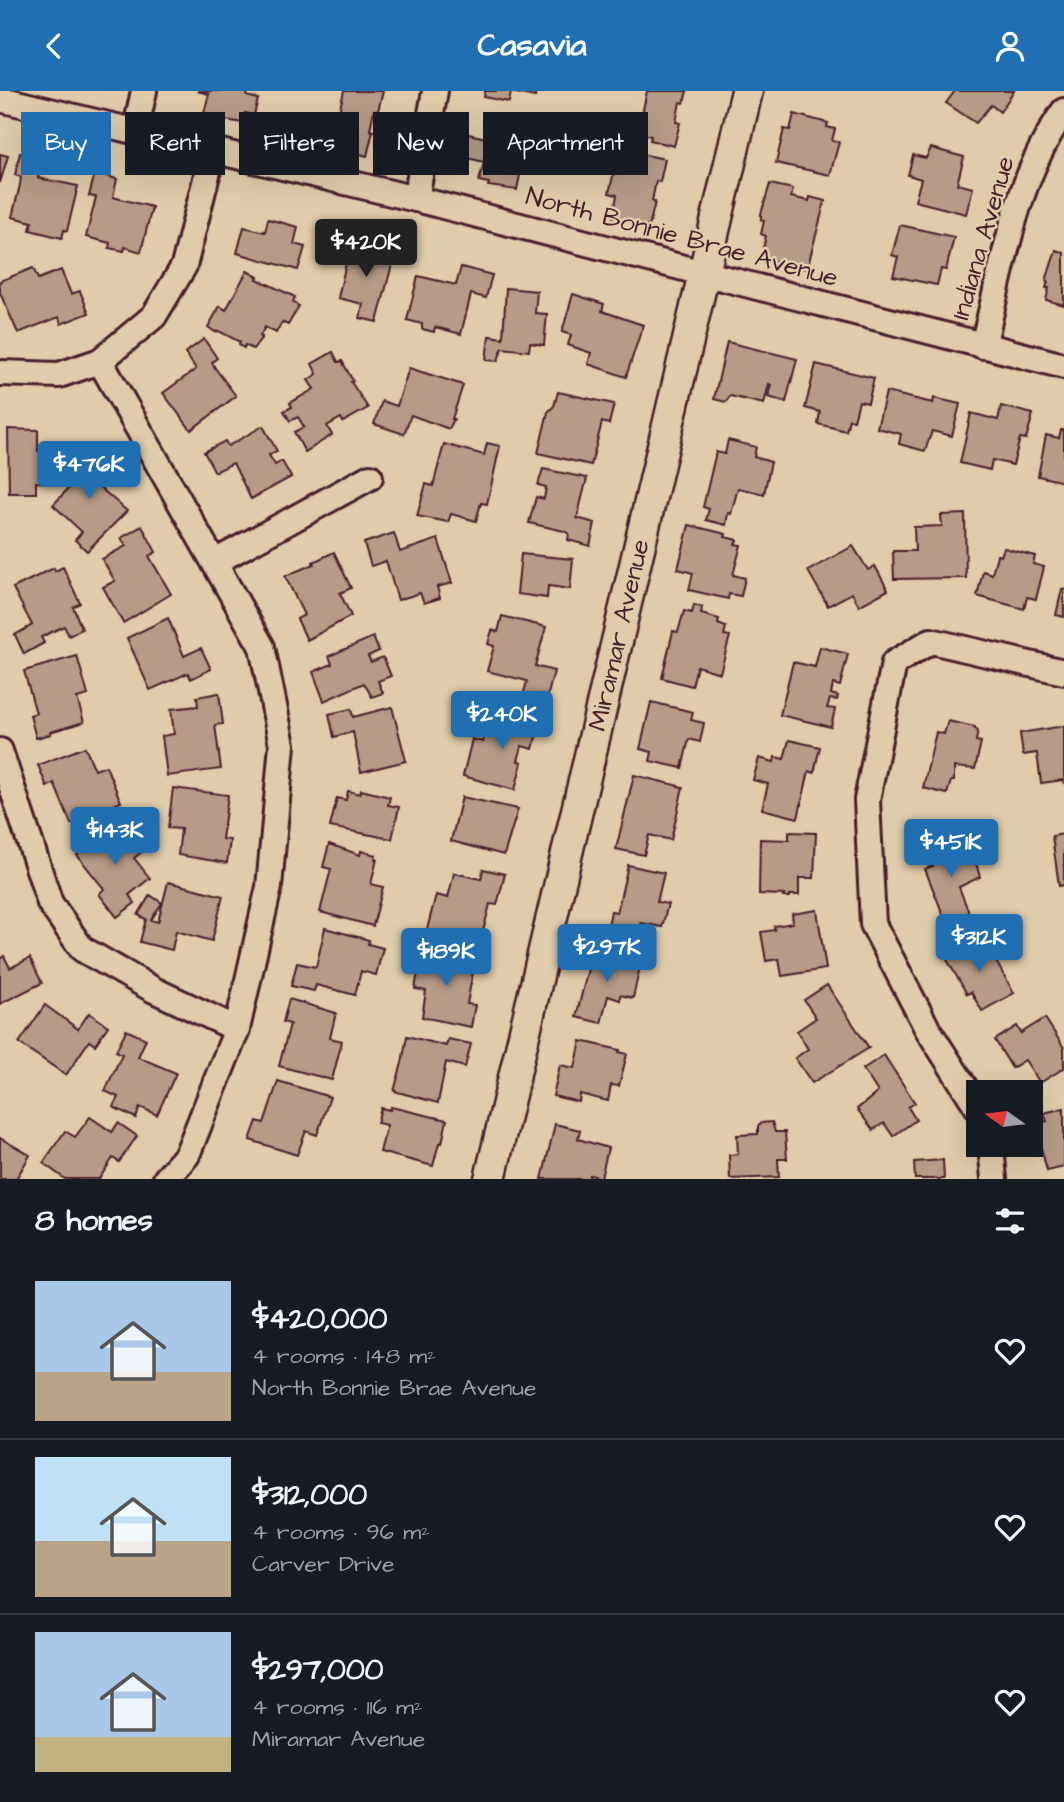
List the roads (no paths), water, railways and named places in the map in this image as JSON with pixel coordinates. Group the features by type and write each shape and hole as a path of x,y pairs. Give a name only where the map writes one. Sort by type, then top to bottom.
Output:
{"street":[{"path":"139,112 144,91"},
{"path":"416,199 435,91"},
{"name":"Miramar Avenue","path":"490,1179 747,91"},
{"name":"North Bonnie Brae Avenue","path":"0,99 125,130"},
{"name":"Indiana Avenue","path":"983,346 1012,226 1028,177 1048,134 1064,111"},
{"name":"North Bonnie Brae Avenue","path":"225,154 416,199 1064,366"},
{"path":"0,373 59,375 100,361 154,316 184,266 207,175"},
{"path":"100,361 261,647 282,745 269,887 237,1029 187,1155 166,1179"},
{"path":"215,562 370,477"},
{"path":"966,1089 927,1028 873,924 867,800 894,663 931,641 1064,672"},
{"path":"0,751 50,903 82,949 154,990 237,1029"},
{"path":"993,1157 994,1179"}]}
